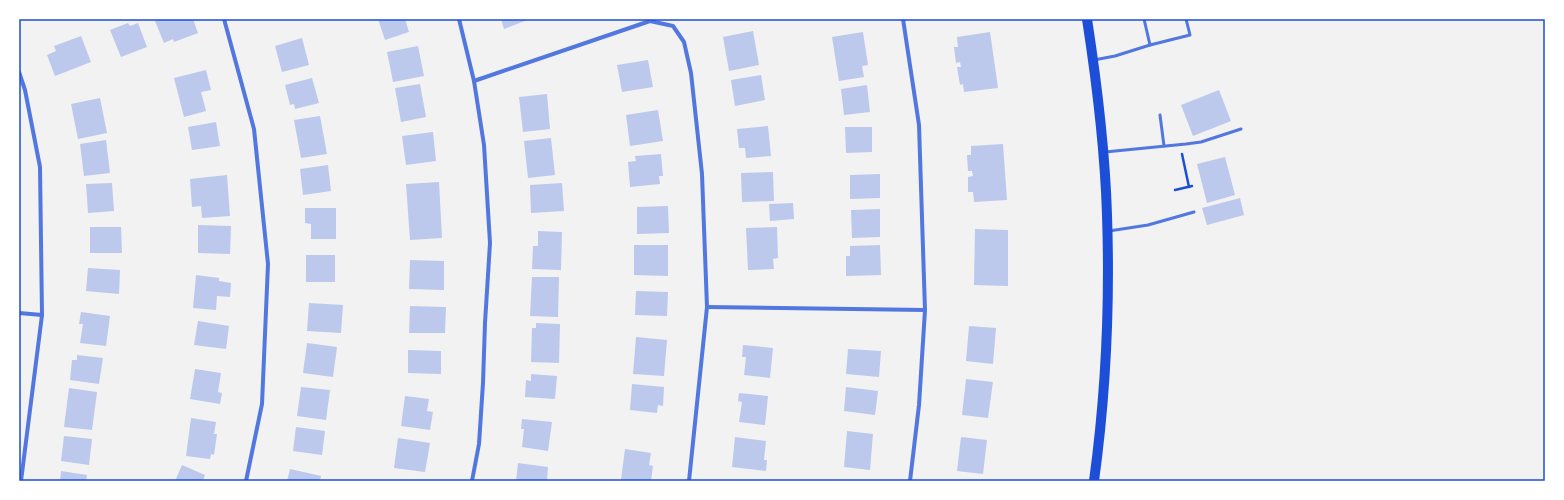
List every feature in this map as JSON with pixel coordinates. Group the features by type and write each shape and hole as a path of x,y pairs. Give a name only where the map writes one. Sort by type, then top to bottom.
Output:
{"main road":[{"path":"1087,19 1103,152 1107,231 1108,296 1105,372 1094,481"}],"street":[{"path":"224,19 254,128 268,264 262,404 246,481"},
{"path":"459,19 474,81 484,145 490,243 485,323 484,383 479,444 472,481"},
{"path":"903,19 919,125 925,310 919,405 910,481"},
{"path":"474,81 650,21 673,26 684,42 691,73 702,174 707,307 689,481"},
{"path":"19,72 25,90 40,167 42,315 21,481"},
{"path":"707,307 925,310"},
{"path":"19,313 42,315"}],"lane":[{"path":"1144,19 1150,45"},
{"path":"1093,60 1115,56 1190,34 1186,19"},
{"path":"1160,115 1164,146"},
{"path":"1103,152 1200,142 1241,129"},
{"path":"1107,231 1148,225 1182,217 1194,212"}],"path":[{"path":"1176,190 1190,186 1180,145"}],"building":[{"path":"160,19 193,19 198,33 174,42 173,39 164,43 155,21"},
{"path":"378,19 405,19 409,32 385,40"},
{"path":"501,19 530,19 504,29"},
{"path":"128,23 130,26 138,23 147,47 121,57 110,30"},
{"path":"753,31 759,65 729,71 723,37"},
{"path":"863,32 868,65 862,66 864,77 839,81 832,37"},
{"path":"990,32 998,88 964,92 963,84 960,85 957,67 961,67 960,62 956,63 954,47 958,47 957,37"},
{"path":"81,36 91,62 55,76 47,55 56,51 54,46"},
{"path":"302,38 309,65 282,72 275,46"},
{"path":"418,46 424,76 393,82 387,52"},
{"path":"648,60 653,87 622,92 617,65"},
{"path":"206,70 211,90 201,92 206,111 184,117 174,78"},
{"path":"761,75 765,100 735,106 731,80"},
{"path":"312,78 319,103 295,109 294,104 290,105 285,85"},
{"path":"420,84 426,117 401,122 395,88"},
{"path":"867,85 870,112 844,115 841,89"},
{"path":"1219,90 1231,121 1193,136 1181,105"},
{"path":"547,94 550,129 523,132 519,97"},
{"path":"100,98 107,133 78,139 71,104"},
{"path":"658,110 663,141 630,146 626,115"},
{"path":"320,116 327,154 301,158 294,120"},
{"path":"216,122 220,146 192,150 188,127"},
{"path":"768,126 771,156 746,158 745,148 739,148 737,129"},
{"path":"845,127 872,127 872,152 846,153"},
{"path":"433,132 436,161 406,165 402,136"},
{"path":"551,138 555,175 528,178 524,141"},
{"path":"106,140 110,173 84,176 80,144"},
{"path":"1003,144 1007,200 974,202 973,192 968,192 968,177 973,176 972,171 968,171 967,155 971,155 971,146"},
{"path":"661,154 663,176 659,176 660,184 630,187 628,162 636,161 635,156"},
{"path":"1225,157 1235,195 1207,203 1197,164"},
{"path":"328,165 331,191 303,195 300,169"},
{"path":"773,172 774,201 742,202 741,173"},
{"path":"880,174 880,198 850,199 850,175"},
{"path":"227,175 230,216 202,218 201,206 192,207 190,179"},
{"path":"439,182 442,238 410,240 406,184"},
{"path":"112,183 114,211 88,213 86,184"},
{"path":"562,183 564,211 531,213 530,185"},
{"path":"1240,198 1244,215 1207,225 1202,208"},
{"path":"793,203 794,219 770,221 769,204"},
{"path":"668,206 669,233 637,234 637,207"},
{"path":"305,208 336,208 336,239 311,239 311,224 305,223"},
{"path":"880,209 880,237 852,238 851,210"},
{"path":"198,225 231,226 230,254 198,253"},
{"path":"90,227 121,227 122,253 90,253"},
{"path":"777,227 778,258 773,259 774,269 748,270 746,228"},
{"path":"975,229 1008,230 1008,286 974,285"},
{"path":"538,231 562,232 561,270 532,269 533,246 538,246"},
{"path":"634,245 668,245 668,276 634,275"},
{"path":"880,245 881,275 846,276 846,256 850,256 850,246"},
{"path":"306,255 335,255 335,282 306,282"},
{"path":"410,260 444,261 444,290 409,289"},
{"path":"88,268 120,270 119,294 86,291"},
{"path":"196,275 219,278 219,281 231,283 230,297 217,296 216,310 193,308"},
{"path":"532,277 559,277 558,317 530,316"},
{"path":"636,291 668,292 667,316 635,315"},
{"path":"309,303 343,305 341,333 307,331"},
{"path":"410,306 446,307 445,333 409,333"},
{"path":"81,312 110,316 106,346 80,343 83,324 79,324"},
{"path":"198,321 229,326 226,349 194,345"},
{"path":"536,323 560,324 559,363 531,362 532,328 536,328"},
{"path":"969,326 996,328 993,364 966,361"},
{"path":"636,337 667,340 664,376 633,374"},
{"path":"307,343 337,347 333,377 303,373"},
{"path":"743,345 773,348 770,378 744,375 746,357 742,357"},
{"path":"848,349 881,351 879,377 846,374"},
{"path":"408,350 441,351 441,374 408,373"},
{"path":"77,355 103,358 99,384 70,380 72,360 77,360"},
{"path":"195,369 221,373 218,392 222,393 220,404 190,399"},
{"path":"531,374 557,376 555,399 525,397 526,380 531,381"},
{"path":"966,379 993,382 988,418 962,415"},
{"path":"632,384 664,387 663,406 658,405 657,413 630,410"},
{"path":"301,387 330,390 326,420 297,416"},
{"path":"846,387 878,391 875,415 844,411"},
{"path":"69,388 97,392 92,430 64,427"},
{"path":"739,393 768,396 765,425 739,422 742,402 738,401"},
{"path":"405,396 429,399 427,411 433,412 430,430 401,426"},
{"path":"191,418 216,422 214,434 217,434 214,455 211,454 210,459 186,456"},
{"path":"522,419 552,422 548,451 522,447 524,429 521,429"},
{"path":"296,427 325,431 322,455 293,451"},
{"path":"847,431 873,434 870,470 844,467"},
{"path":"64,436 92,439 89,465 61,461"},
{"path":"735,437 766,441 764,460 767,460 766,471 732,467"},
{"path":"961,437 987,440 983,474 957,471"},
{"path":"398,438 430,443 425,472 394,468"},
{"path":"625,449 651,453 649,465 653,466 651,481 621,480"},
{"path":"518,463 548,467 547,481 516,481"},
{"path":"182,465 205,475 203,481 175,481"},
{"path":"290,469 321,476 320,481 287,481"},
{"path":"61,471 87,475 86,481 60,481"}]}
